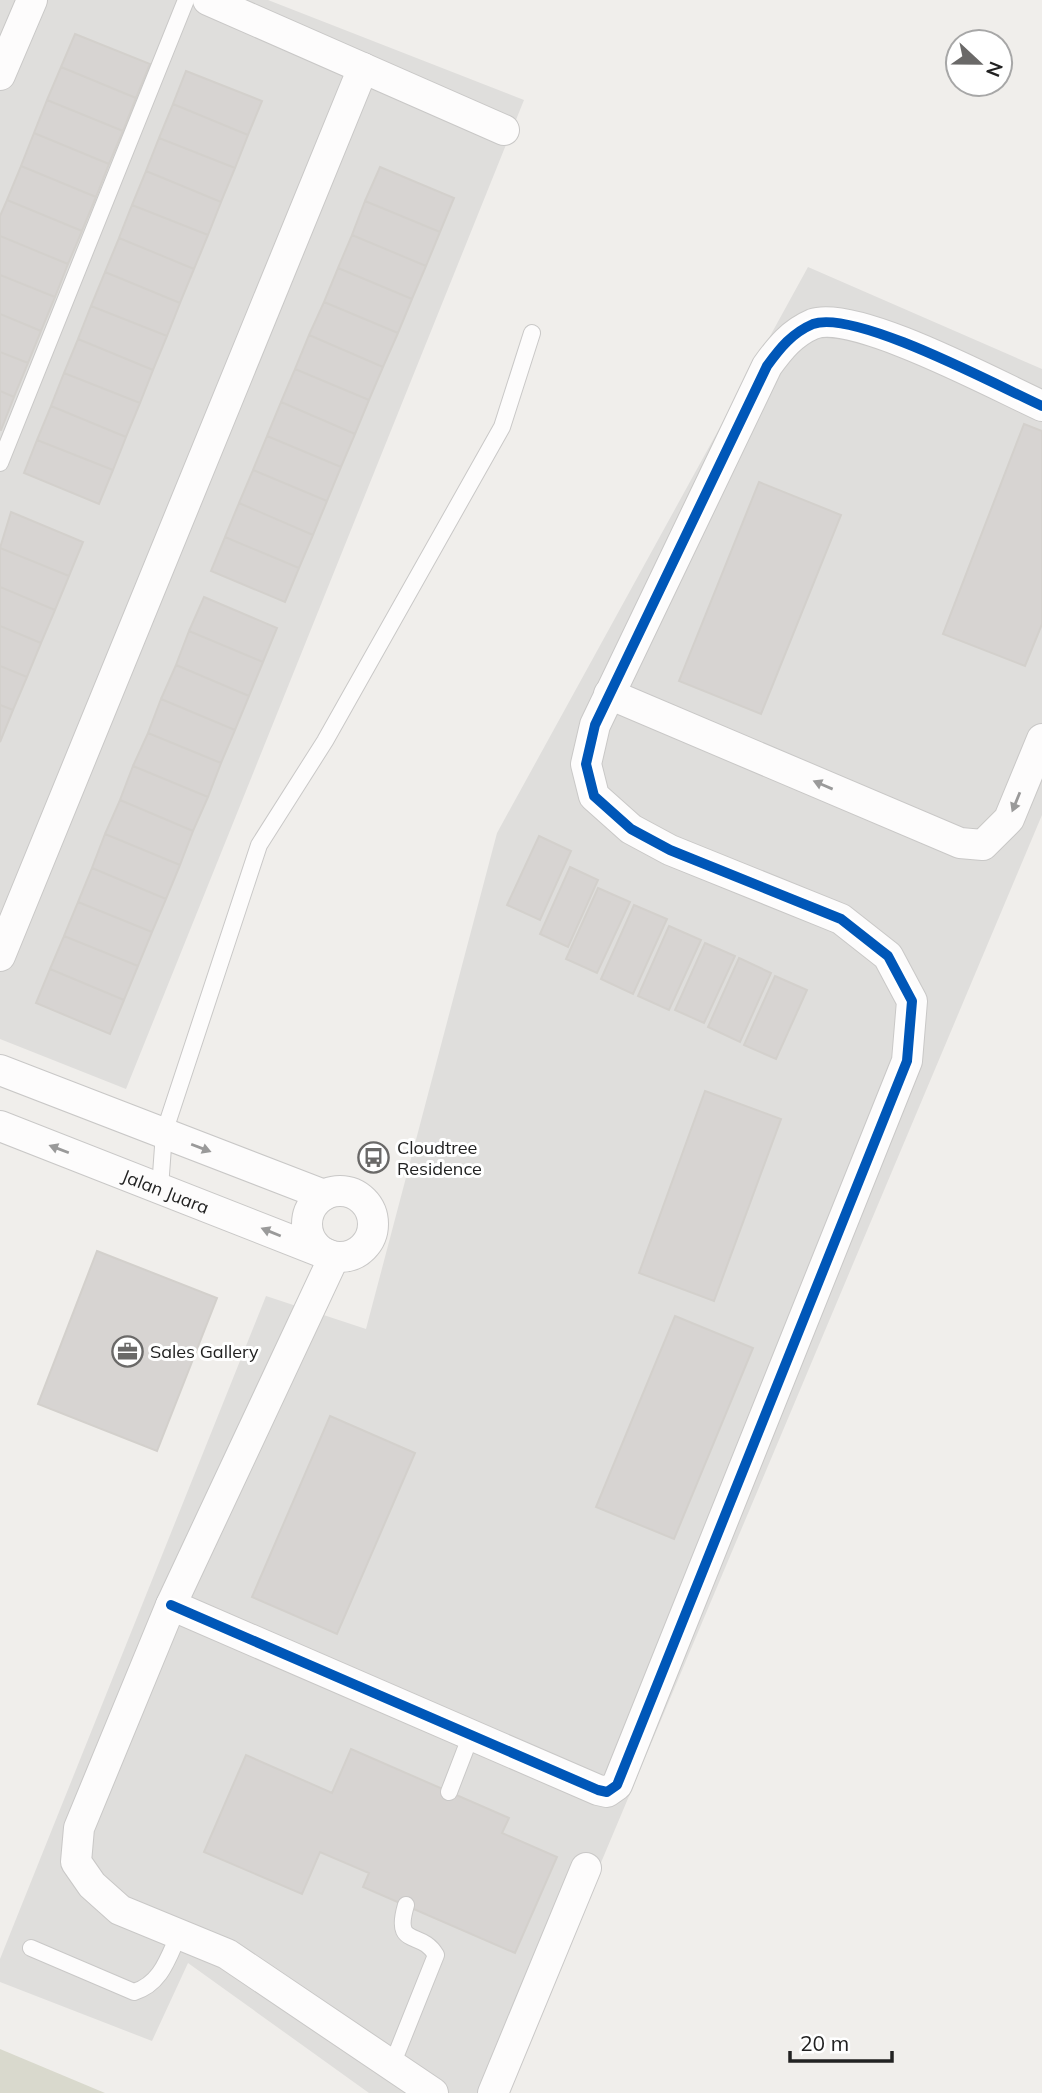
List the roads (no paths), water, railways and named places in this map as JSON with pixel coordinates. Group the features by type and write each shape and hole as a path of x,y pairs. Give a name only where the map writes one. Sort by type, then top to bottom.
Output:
{"street":[{"path":"0,75 32,0"},
{"path":"208,0 504,130"},
{"path":"0,956 363,68"},
{"path":"171,1605 598,1790 607,1792 617,1785 907,1061 912,1001 888,956 841,919 660,845 631,829 594,796 586,764 595,725 766,366 788,338 815,323 844,322 879,333 1042,406"},
{"path":"609,694 960,843 983,845 1009,820 1042,739"},
{"path":"0,1070 324,1195"},
{"name":"Jalan Juara","path":"0,1126 334,1257"},
{"path":"341,1190 359,1196 371,1210 374,1228 367,1245 352,1256 334,1257 319,1250 309,1237 307,1222 312,1206 324,1195 341,1190"},
{"path":"334,1257 171,1605 79,1828 76,1862 92,1885 120,1910 227,1954 433,2093"},
{"path":"493,2093 586,1868"}],"lane":[{"path":"0,463 186,0"},
{"path":"160,1188 164,1133 258,845 325,741 502,427 533,333"},
{"path":"449,1792 471,1735"},
{"path":"392,2065 436,1955 431,1946 409,1937 403,1931 401,1922 406,1905"},
{"path":"31,1948 134,1992 149,1988 158,1977 179,1934"}],"place":[{"name":"Cloudtree Residence","path":"374,1157"},
{"name":"Sales Gallery","path":"127,1351"}]}
